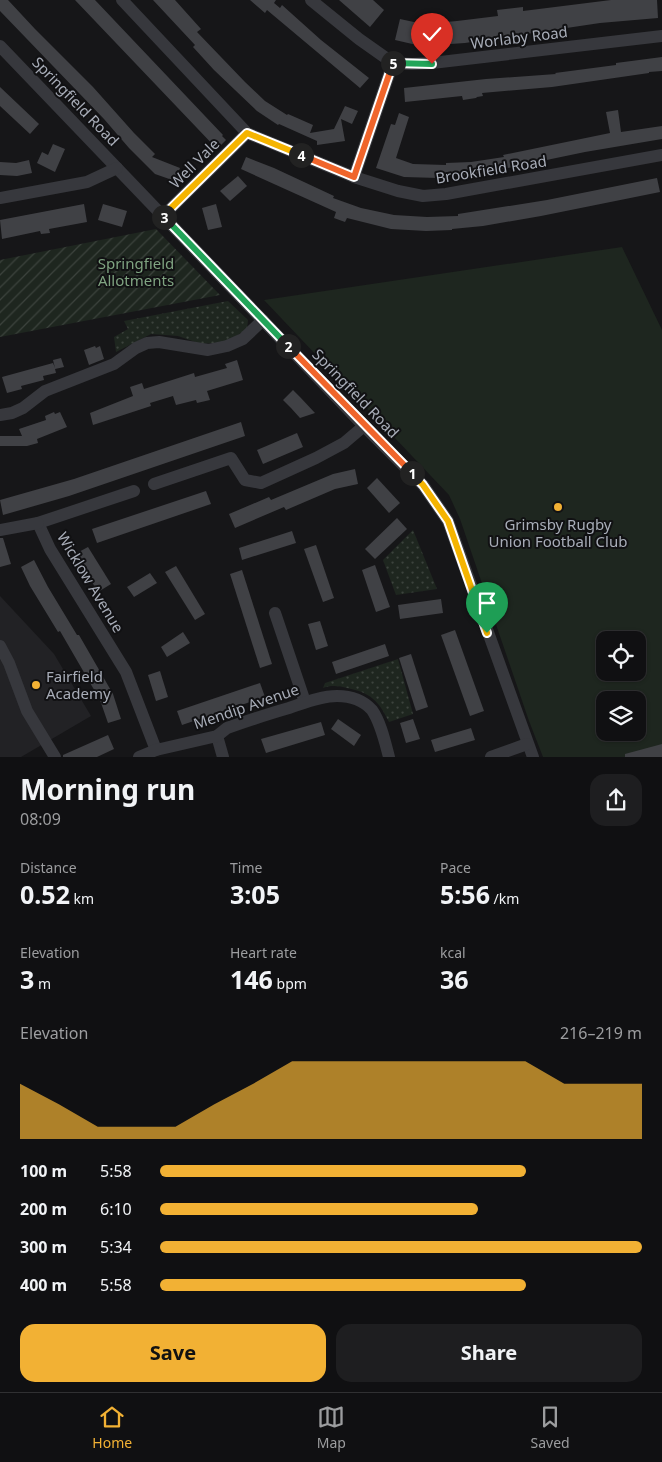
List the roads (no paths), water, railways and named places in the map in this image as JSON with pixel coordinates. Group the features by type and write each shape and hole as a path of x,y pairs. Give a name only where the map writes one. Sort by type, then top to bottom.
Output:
{"street":[{"name":"Brookfield Road","path":"122,0 247,133 354,177 398,191 423,196 446,194 662,155"},
{"path":"311,0 358,39 393,63 354,177"},
{"name":"Worlaby Road","path":"393,63 432,64 662,36"},
{"name":"Springfield Road","path":"0,46 364,426 423,485 448,521 533,757"},
{"name":"Well Vale","path":"163,216 247,133"},
{"path":"0,198 87,182 117,168"},
{"path":"0,415 12,413 23,408 45,391 114,364 136,348 147,343 159,342 208,350 227,346 243,338 263,320"},
{"path":"154,484 231,458 245,480 261,483 330,451 344,443 364,426"},
{"name":"Wicklow Avenue","path":"134,491 38,523 50,548 126,672 156,750"},
{"path":"4,528 38,523"},
{"path":"275,613 305,702"},
{"path":"0,646 9,663 27,711 55,757"},
{"name":"Mendip Avenue","path":"139,757 156,750 217,736 227,728 305,702 337,696 350,697 362,702 372,710 378,721 389,757"},
{"path":"217,736 223,757"},
{"path":"491,757 527,744"}],"place":[{"name":"Grimsby Rugby Union Football Club","path":"558,507"},
{"name":"Fairfield Academy","path":"36,685"}],"park label":[{"name":"Springfield Allotments","path":"136,272"}]}
